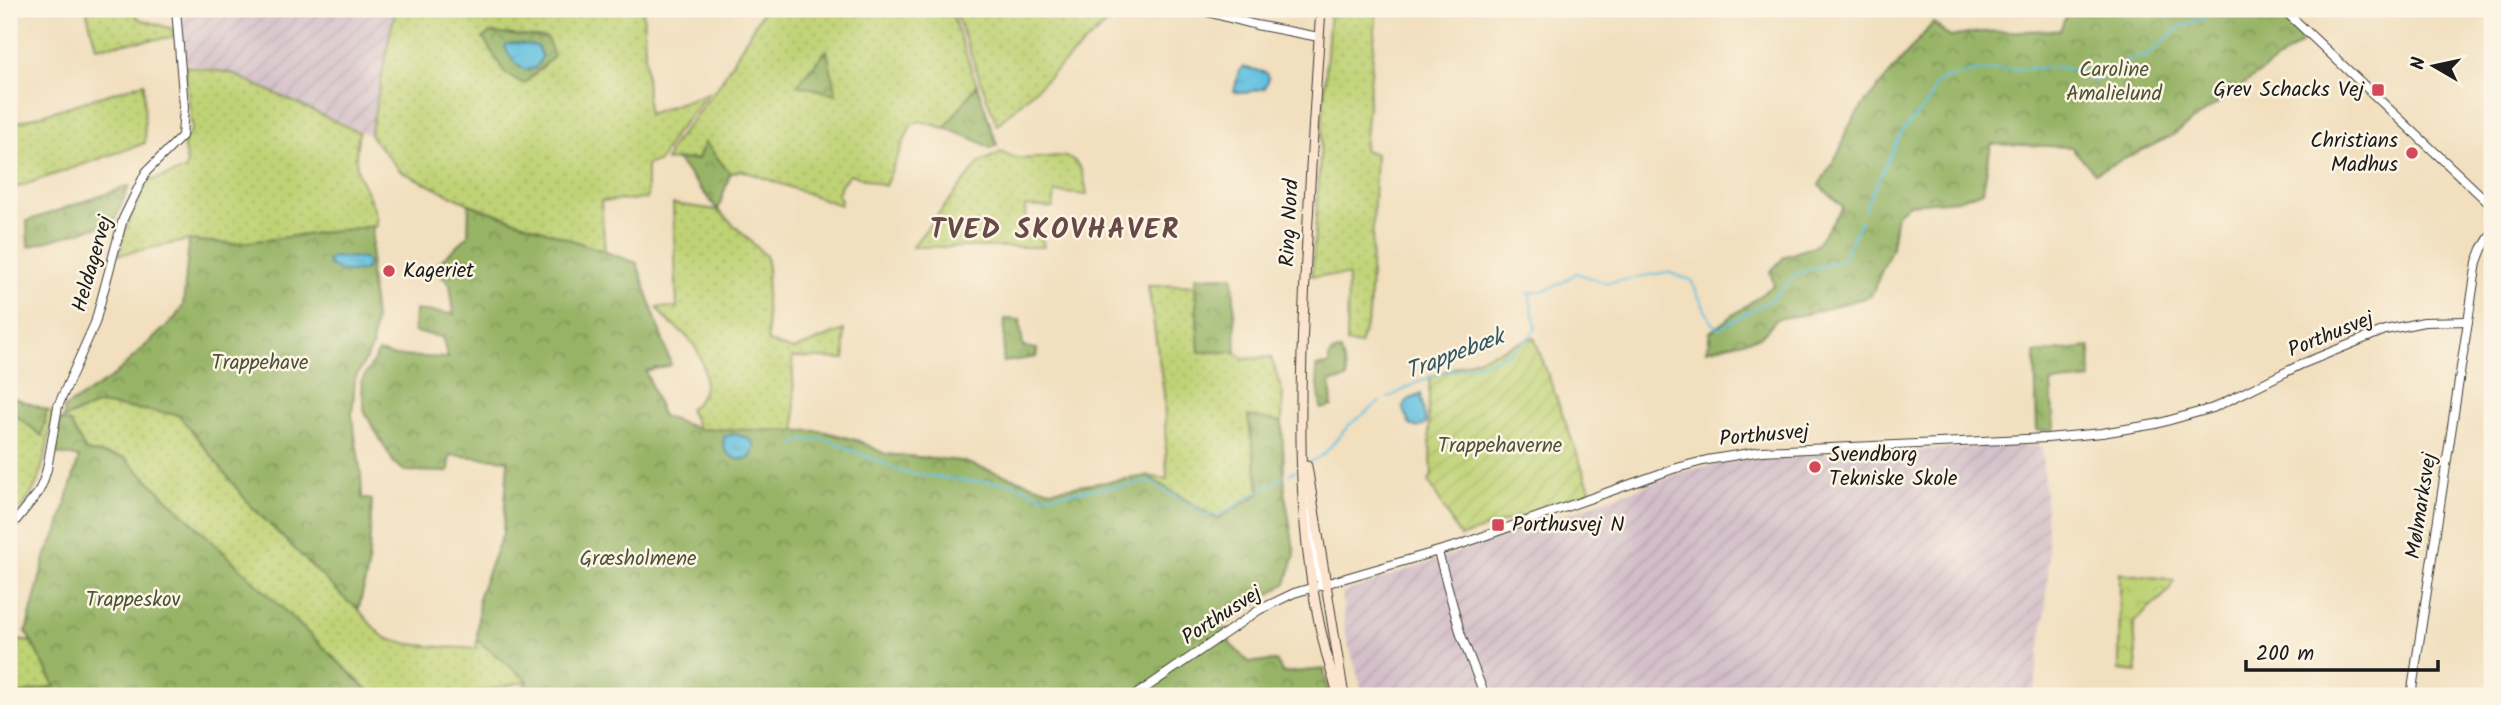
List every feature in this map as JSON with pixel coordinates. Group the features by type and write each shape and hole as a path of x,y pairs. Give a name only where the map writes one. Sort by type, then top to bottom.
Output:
{"main road":[{"name":"Ring Nord","path":"1321,9 1300,355 1302,440 1313,587 1341,696"},
{"name":"Ring Nord","path":"1302,440 1335,634 1341,696"}],"street":[{"name":"Heldagervej","path":"9,529 38,493 43,482 58,406 95,323 123,219 146,172 182,136 184,107 176,9"},
{"path":"1196,9 1256,25 1319,37"},
{"path":"2283,9 2492,206"},
{"name":"Mølmarksvej","path":"2411,696 2477,262 2492,233"},
{"name":"Porthusvej","path":"1135,696 1259,610 1313,587 1438,552 1673,469 1739,453 2047,438 2102,433 2175,420 2213,408 2302,364 2385,331 2424,322 2468,320"},
{"path":"1304,492 1316,568 1319,578 1325,584"},
{"path":"1438,552 1461,635 1485,696"}],"shaded area":[{"path":"181,9 394,9 369,135 233,73 185,63"},
{"path":"2036,445 2042,449 2049,559 2046,605 2033,696 1364,696 1345,633 1342,593 1690,470 1740,460 1798,455"}],"green space":[{"path":"86,9 131,9 139,19 173,29 174,37 96,47"},
{"path":"395,9 643,9 648,114 708,93 672,138 659,162 647,164 647,199 601,201 605,252 469,204 400,171 370,135"},
{"path":"764,9 950,9 977,85 945,128 920,121 911,125 885,186 850,174 841,184 838,195 841,199 840,205 741,170 730,174 706,143 698,159 666,161 671,147 719,85"},
{"path":"954,9 1122,9 997,125"},
{"path":"1330,9 1377,9 1364,150 1376,154 1369,317 1360,345 1347,343 1348,275 1312,276"},
{"name":"Caroline Amalielund","path":"2069,9 2274,9 2304,37 2300,44 2170,137 2095,173 2071,147 1991,144 1983,191 1958,200 1909,204 1897,213 1892,247 1871,296 1807,314 1777,319 1760,337 1707,350 1710,332 1774,285 1770,272 1785,256 1815,246 1843,207 1819,185 1840,150 1847,129 1863,105 1933,23 1950,37 1979,32 2060,30"},
{"path":"490,33 547,38 554,56 524,84 505,73 483,38"},
{"path":"827,50 836,94 797,85"},
{"path":"185,66 231,73 359,132 357,167 375,212 377,226 233,244 189,240 118,255 146,182 185,170 187,164 183,143 192,129"},
{"path":"144,83 145,143 9,190 9,125"},
{"path":"977,85 997,145 990,148 945,128"},
{"path":"705,142 730,174 718,210 677,160 698,159"},
{"path":"1001,152 1017,158 1054,156 1072,159 1084,177 1087,195 1055,192 1053,208 1025,206 1026,236 1042,237 1044,247 912,247 979,163"},
{"path":"129,186 114,222 28,247 27,221"},
{"name":"Græsholmene","path":"469,204 637,263 671,365 646,371 662,416 699,429 822,431 859,441 885,454 961,461 1050,490 1147,476 1217,519 1260,493 1248,416 1282,422 1285,494 1295,555 1286,583 1222,626 1231,645 1249,662 1276,661 1283,673 1324,669 1329,696 518,696 528,681 477,640 479,595 503,533 508,460 450,455 449,472 405,471 394,463 365,413 361,382 379,352 393,356 448,358 442,337 414,332 415,310 454,314 450,284 433,268 468,236"},
{"path":"673,204 718,210 766,256 768,342 793,350 844,330 845,359 792,357 796,431 699,430 689,409 702,393 702,362 692,343 657,307 677,308"},
{"name":"Trappehave","path":"373,226 370,274 375,319 372,348 355,379 352,415 362,498 372,500 368,568 359,608 348,602 250,505 179,415 99,404 64,418 64,408 111,378 174,319 183,306 189,240 233,244"},
{"path":"1233,276 1236,352 1199,352 1195,277"},
{"path":"1195,285 1199,352 1236,352 1243,359 1271,357 1283,394 1282,422 1248,416 1260,493 1217,519 1147,476 1167,479 1164,393 1148,286"},
{"path":"1005,319 1020,320 1023,347 1037,349 1036,357 1003,362"},
{"name":"Trappehaverne","path":"1534,337 1591,492 1460,537 1429,482 1432,474 1428,414 1430,377"},
{"path":"2090,347 2091,379 2051,383 2054,430 2037,431 2035,353"},
{"path":"1341,351 1347,379 1330,382 1332,406 1321,409 1316,366 1329,365 1332,352"},
{"path":"9,396 47,410 42,436 14,414 9,414"},
{"path":"99,404 179,414 250,505 383,636 413,644 476,649 477,640 528,681 461,696 374,696 125,458 86,451 70,423 60,420"},
{"path":"47,410 53,413 41,472 29,498 9,524 9,414 14,414 42,435"},
{"name":"Trappeskov","path":"60,420 70,423 86,451 125,458 374,696 14,696 55,686 26,632 46,554 58,531 79,457 56,454"},
{"path":"2120,573 2175,580 2169,591 2134,622 2137,672 2119,670"},
{"path":"9,639 32,642 55,686 9,696"}],"water":[{"path":"507,44 537,46 542,56 533,69 523,68 512,60 505,47"},
{"path":"1243,67 1267,73 1269,78 1265,88 1245,93 1234,92 1239,71"},
{"path":"333,257 364,258 368,264 365,270 342,271 329,265 328,260"},
{"path":"1421,394 1426,423 1418,428 1410,425 1403,408 1408,400"},
{"path":"734,434 748,438 755,445 751,457 740,459 727,453 724,437"}],"waterway":[{"name":"Trappebæk","path":"1865,211 1902,132 1930,100 1934,86 1941,80 1975,71 2059,67 2084,72 2087,78 2095,81 2138,55 2146,57 2178,28 2203,19 2218,9"},
{"name":"Trappebæk","path":"1388,398 1428,378 1487,362 1514,350 1536,328 1529,293 1554,287 1576,273 1606,283 1667,272 1691,280 1712,324 1720,328 1772,299 1796,274 1843,260 1861,220"},
{"name":"Trappebæk","path":"1310,462 1324,454 1349,425 1380,402"},
{"name":"Trappebæk","path":"794,445 802,440 826,439 903,472 967,481 1013,483 1042,496 1151,482 1205,514 1218,515 1285,476"},
{"name":"Trappebæk","path":"1289,474 1295,471"}],"place":[{"name":"Grev Schacks Vej","path":"2378,90"},
{"name":"Christians Madhus","path":"2412,153"},
{"name":"Kageriet","path":"389,271"},
{"name":"Svendborg Tekniske Skole","path":"1815,467"},
{"name":"Porthusvej N","path":"1498,525"}],"district":[{"name":"TVED SKOVHAVER","path":"1055,230"}]}
